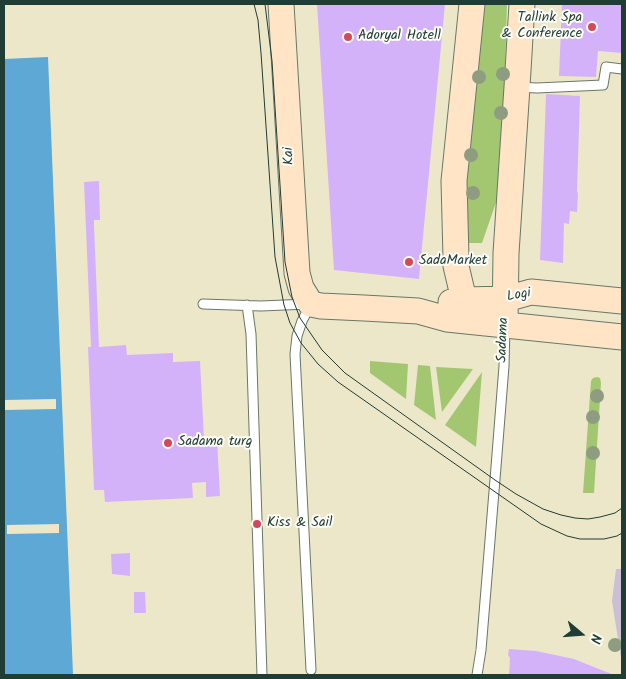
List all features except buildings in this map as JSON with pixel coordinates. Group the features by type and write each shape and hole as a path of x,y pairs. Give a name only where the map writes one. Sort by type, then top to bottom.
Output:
{"street":[{"name":"Kai","path":"281,4 297,272 301,288 311,304"},
{"name":"Sadama","path":"472,4 454,181 456,266 464,300 469,308 494,324 506,299 506,261 522,4"},
{"path":"506,261 522,285 532,292"},
{"name":"Logi","path":"418,311 448,302 506,299 532,292 622,301"},
{"name":"Logi","path":"311,304 418,311 447,319 622,336"}],"lane":[{"path":"517,87 603,85 606,68 622,69"},
{"path":"203,304 311,304 297,336 295,374 311,673"},
{"path":"247,305 251,334 262,675"},
{"name":"Sadama","path":"477,675 482,650 504,366 494,324"}],"shaded area":[{"path":"616,569 622,569 622,664 612,601"}],"green space":[{"path":"480,4 507,4 503,146 500,191 482,243 467,243 468,221 465,193"},
{"path":"370,361 408,364 406,399 370,373"},
{"path":"418,365 430,366 436,420 414,405"},
{"path":"436,367 473,369 442,412"},
{"path":"482,372 476,447 445,425"},
{"path":"597,377 600,378 601,383 594,493 583,493 591,381"}],"water":[{"path":"48,57 73,675 4,675 4,59"}],"pier":[{"path":"56,399 56,409 4,410 4,400"},
{"path":"59,524 59,533 7,534 7,525"}],"tram line":[{"path":"254,4 258,20 261,53 275,257 284,305 290,323 301,343 318,364 338,382 541,524 567,536 580,539 604,539 622,533"},
{"path":"265,4 272,61 285,262 292,297 300,318 322,350 345,373 495,480 543,509 561,515 588,519 615,513 622,508"}],"place":[{"name":"Tallink Spa & Conference","path":"592,27"},
{"name":"Adoryal Hotell","path":"348,37"},
{"name":"SadaMarket","path":"409,262"},
{"name":"Sadama turg","path":"168,443"},
{"name":"Kiss & Sail","path":"257,524"}]}
